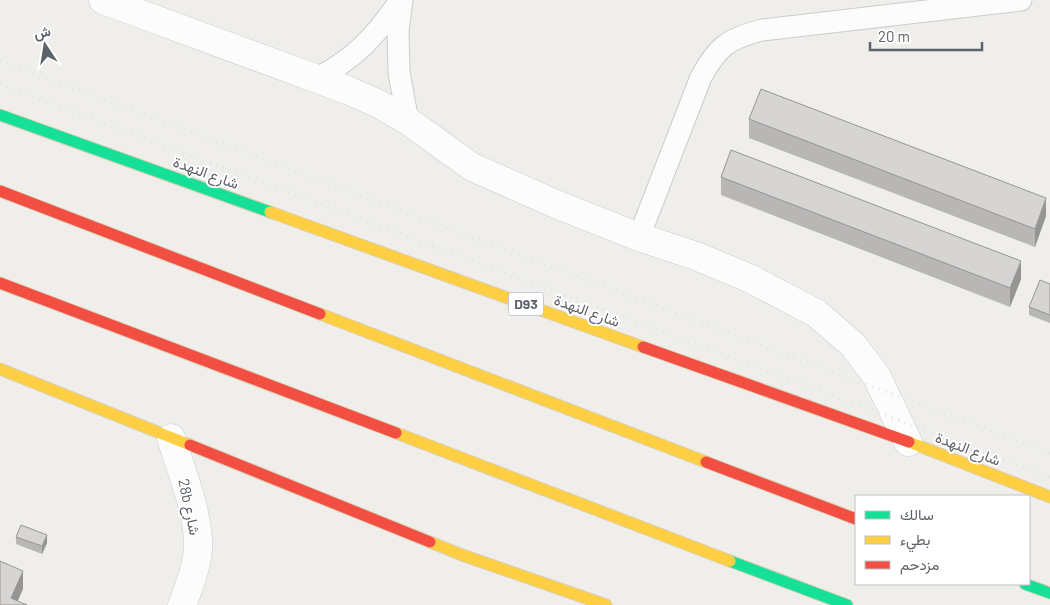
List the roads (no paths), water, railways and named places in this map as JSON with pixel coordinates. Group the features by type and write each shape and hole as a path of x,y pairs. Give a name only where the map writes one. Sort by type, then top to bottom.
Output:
{"main road":[{"name":"شارع النهدة","path":"0,115 908,442 1050,497"},
{"path":"0,191 855,519"},
{"path":"0,283 847,605"},
{"path":"0,369 462,555 606,605"},
{"path":"462,555 520,587"},
{"path":"1028,585 1050,593"}],"street":[{"path":"102,0 379,104 408,121 472,167 558,205 639,237 696,256 749,278 816,313 853,345 876,375 908,442"},
{"name":"28b شارع","path":"171,438 188,492 198,549 192,576 182,605"}],"lane":[{"path":"316,79 356,53 379,31 401,0"},
{"path":"401,0 398,32 399,73 408,121"},
{"path":"639,237 701,77 710,60 724,44 742,35 762,30 946,5 1021,0"}],"railway":[{"path":"0,61 1050,453"},
{"path":"0,84 1050,477"}]}
